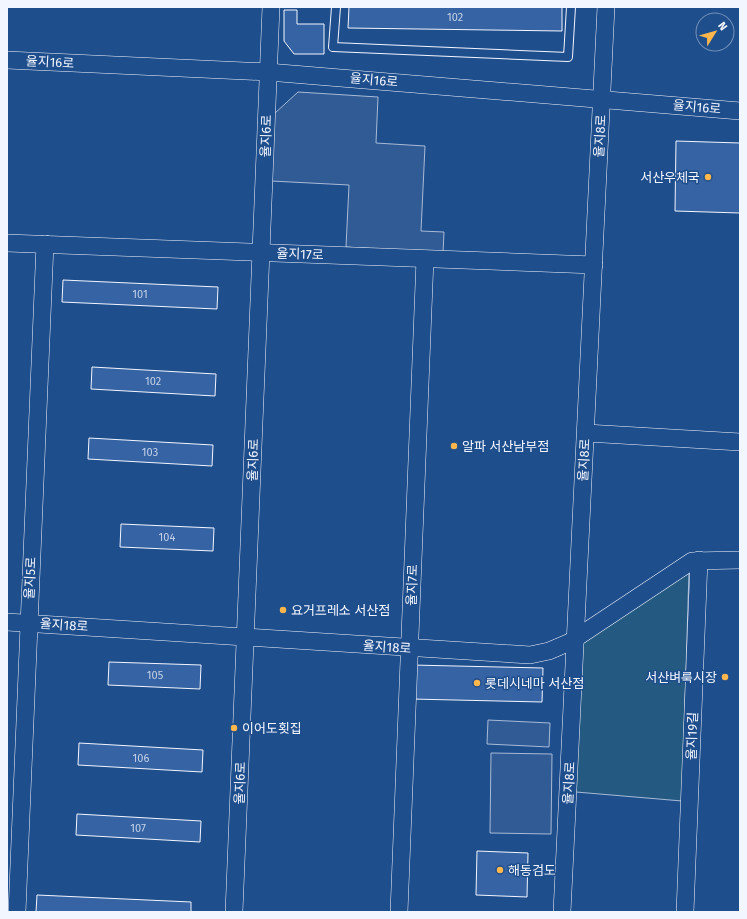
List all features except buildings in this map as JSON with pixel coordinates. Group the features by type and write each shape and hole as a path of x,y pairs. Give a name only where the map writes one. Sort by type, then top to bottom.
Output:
{"street":[{"name":"율지6로","path":"234,912 271,7"},
{"name":"율지8로","path":"562,912 606,7"},
{"name":"율지16로","path":"7,60 268,72 740,110"},
{"name":"율지17로","path":"7,243 594,265"},
{"name":"율지5로","path":"17,912 45,244"},
{"name":"율지7로","path":"399,912 425,259"},
{"path":"586,433 740,442"},
{"name":"율지18로","path":"7,622 530,655 557,648 576,638 692,560 740,560"},
{"name":"율지19길","path":"685,912 699,560"}],"lane":[{"path":"336,7 333,47 568,58 570,7"}],"shaded area":[{"path":"298,92 378,97 376,143 425,146 421,231 444,232 443,253 346,247 349,185 271,181 274,114"},
{"path":"689,571 682,801 576,792 578,645"},
{"path":"488,720 550,723 549,747 487,744"},
{"path":"491,753 552,754 551,834 490,833"}],"place":[{"name":"서산우체국","path":"708,177"},
{"name":"알파 서산남부점","path":"454,446"},
{"name":"요거프레소 서산점","path":"283,610"},
{"name":"서산벼룩시장","path":"725,677"},
{"name":"롯데시네마 서산점","path":"477,683"},
{"name":"이어도횟집","path":"234,728"},
{"name":"해동검도","path":"500,870"}]}
